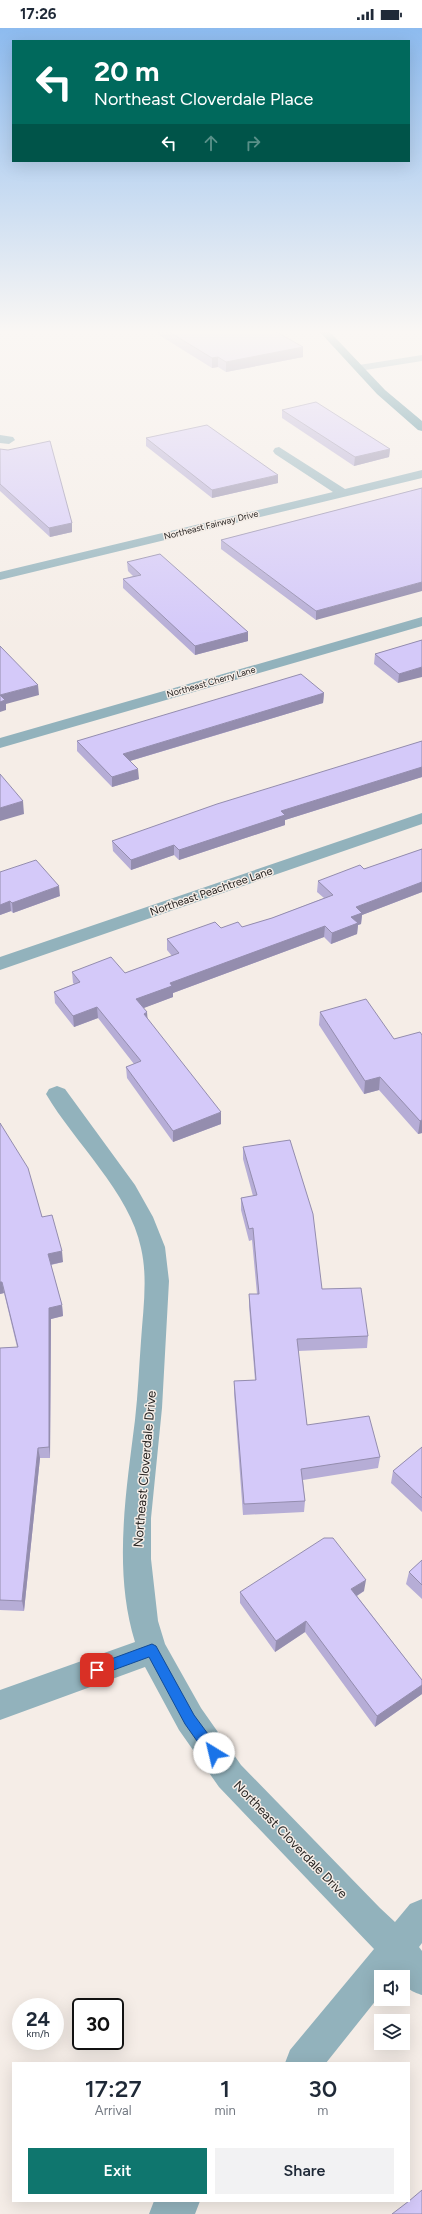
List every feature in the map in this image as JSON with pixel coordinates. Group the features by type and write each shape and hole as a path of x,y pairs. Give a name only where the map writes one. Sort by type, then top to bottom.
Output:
{"street":[{"path":"279,451 343,493"},
{"name":"Northeast Fairway Drive","path":"0,576 422,474"},
{"name":"Northeast Cherry Lane","path":"0,743 422,621"},
{"name":"Northeast Peachtree Lane","path":"0,964 422,818"},
{"name":"Northeast Cloverdale Drive","path":"57,1094 127,1191 141,1217 153,1247 157,1281 149,1408 137,1518 137,1559 143,1621 152,1650 190,1719 230,1776 368,1920 398,1948 422,1978"},
{"path":"0,1704 152,1650"},
{"path":"304,2062 398,1948 422,1916"},
{"path":"168,2214 180,2202"}],"building":[{"path":"174,432 217,432 278,475 212,490 146,438"},
{"path":"316,432 363,432 390,449 355,457"},
{"path":"50,441 72,523 49,528 0,484 0,449 8,450"},
{"path":"422,488 422,582 316,611 221,540"},
{"path":"160,554 248,632 195,646 123,579 141,575 127,562"},
{"path":"422,640 422,667 399,674 375,654"},
{"path":"0,646 38,685 0,695"},
{"path":"301,674 324,693 123,754 138,769 112,777 77,741"},
{"path":"0,695 5,700 0,702"},
{"path":"422,741 422,767 281,811 285,815 179,850 174,845 131,860 112,841 217,804"},
{"path":"0,774 23,801 0,808"},
{"path":"422,849 422,882 356,907 362,913 351,917 358,923 332,933 325,926 170,983 172,986 136,999 147,1012 144,1014 221,1112 173,1131 126,1067 141,1061 97,1007 73,1016 54,992 80,982 72,972 111,957 125,973 179,953 167,939 215,922 221,928 238,922 242,927 272,918 333,895 318,881 360,865 364,869"},
{"path":"36,860 59,886 12,903 10,901 0,905 0,872"},
{"path":"366,999 394,1039 420,1032 422,1035 422,1120 420,1121 380,1077 365,1081 320,1012"},
{"path":"0,1123 28,1168 42,1217 52,1215 62,1251 48,1254 62,1305 49,1308 49,1447 38,1448 22,1601 0,1600 0,1348 18,1347 2,1282 0,1282"},
{"path":"290,1140 313,1214 322,1289 361,1288 368,1336 297,1339 307,1425 369,1416 380,1457 301,1469 305,1501 244,1504 234,1381 256,1380 249,1294 259,1294 253,1228 249,1229 241,1198 257,1195 243,1147"},
{"path":"422,1447 422,1498 393,1471"},
{"path":"324,1538 333,1538 366,1580 351,1589 422,1680 422,1685 377,1716 306,1621 276,1641 240,1592"},
{"path":"422,1560 422,1585 409,1572"},
{"path":"422,2190 422,2214 392,2214 408,2202 410,2202 410,2200"}],"route":[{"path":"97,1670 152,1650 190,1719 214,1753"}]}
